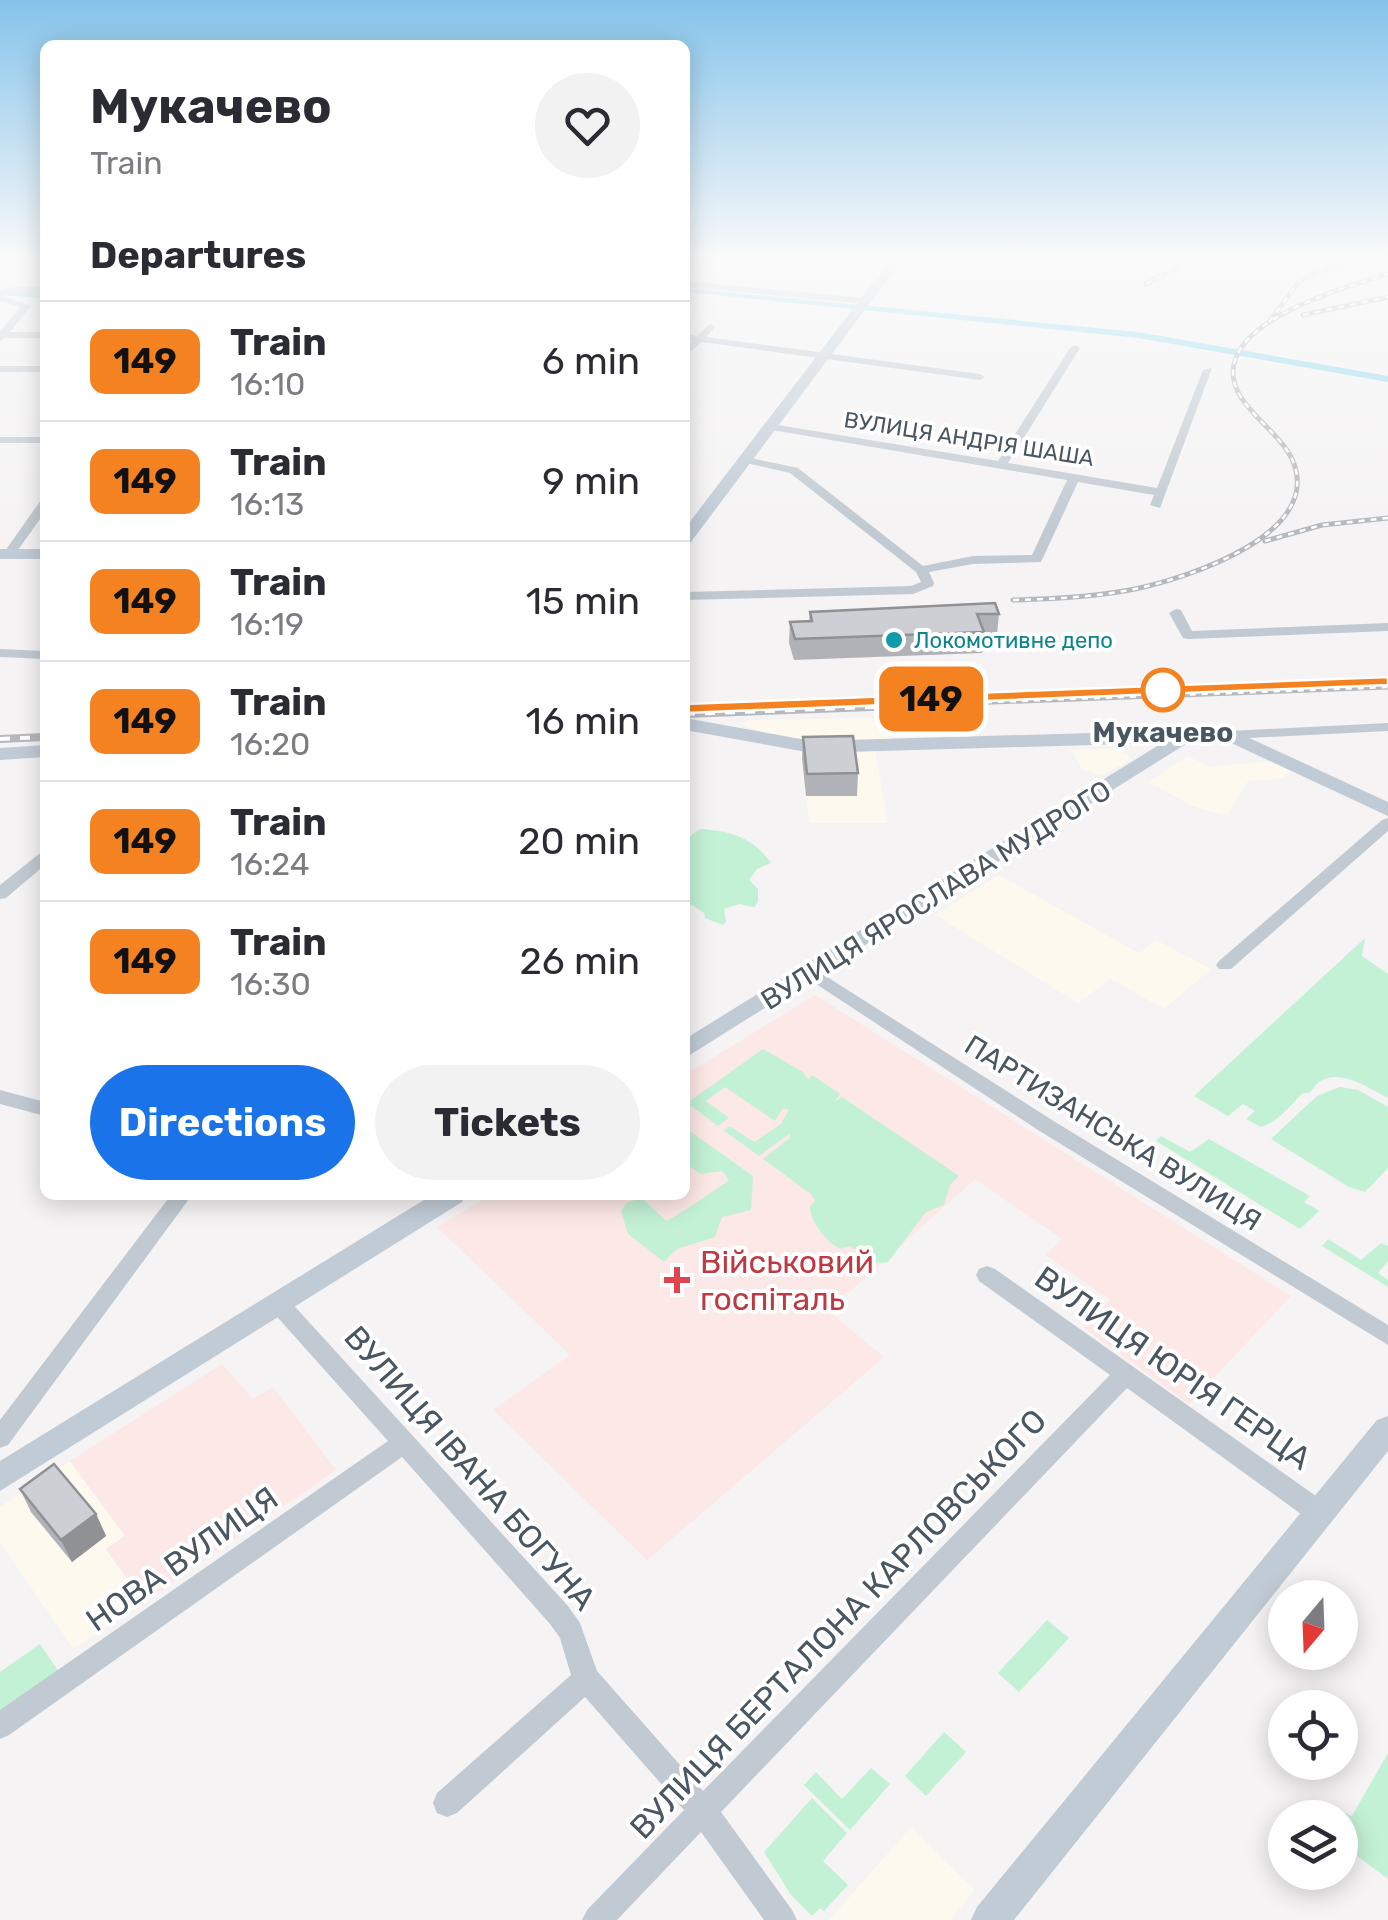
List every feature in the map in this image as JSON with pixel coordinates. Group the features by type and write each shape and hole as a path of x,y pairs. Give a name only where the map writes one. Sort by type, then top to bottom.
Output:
{"street":[{"path":"770,349 980,377"},
{"path":"690,533 831,349"},
{"path":"1000,465 1075,349"},
{"path":"0,369 40,369"},
{"name":"ВУЛИЦЯ АНДРІЯ ШАША","path":"772,426 1074,477 1158,498 1208,370"},
{"path":"0,440 40,440"},
{"path":"690,596 912,590 928,583 922,570 794,470 746,460"},
{"path":"922,570 974,560 1037,559 1074,477"},
{"path":"5,554 40,508"},
{"path":"5,554 40,554"},
{"path":"1176,613 1188,635 1388,627"},
{"path":"0,653 40,655"},
{"path":"690,724 725,728 792,747 1184,737 1388,727"},
{"path":"1230,735 1388,810"},
{"name":"ВУЛИЦЯ ЯРОСЛАВА МУДРОГО","path":"690,1047 1028,839 1184,737"},
{"path":"0,754 40,751"},
{"path":"1225,965 1388,823"},
{"path":"0,894 40,861"},
{"name":"ПАРТИЗАНСЬКА ВУЛИЦЯ","path":"810,972 1045,1125 1388,1336"},
{"path":"0,1097 40,1108"},
{"path":"0,1438 178,1200"},
{"path":"0,1476 446,1200"},
{"name":"ВУЛИЦЯ ЮРІЯ ГЕРЦА","path":"987,1275 1321,1514"},
{"name":"ВУЛИЦЯ ІВАНА БОГУНА","path":"279,1304 559,1615 571,1632 586,1680 702,1810 782,1920"},
{"name":"ВУЛИЦЯ БЕРТАЛОНА КАРЛОВСЬКОГО","path":"597,1920 1126,1374"},
{"path":"990,1920 1388,1429"},
{"name":"НОВА ВУЛИЦЯ","path":"0,1726 402,1444"},
{"path":"447,1803 586,1680"}],"shaded area":[{"path":"884,718 890,742 799,742 743,726 747,720"},
{"path":"875,748 888,823 809,823 800,750"},
{"path":"1118,749 1132,759 1101,776 1082,769 1071,750"},
{"path":"1188,756 1210,767 1272,761 1292,771 1280,779 1248,781 1227,816 1192,806 1148,782"},
{"path":"999,875 1139,953 1156,940 1211,969 1164,1009 1111,979 1078,1003 935,915"},
{"name":"Військовий госпіталь","path":"815,995 1291,1296 1189,1404 1083,1327 1110,1300 1046,1255 1062,1239 975,1179 828,1311 884,1357 647,1560 493,1410 570,1355 437,1227 482,1200 690,1200 690,1072"},
{"path":"222,1364 253,1399 273,1387 336,1470 143,1602 106,1549 125,1536 70,1461"},
{"path":"70,1461 125,1536 106,1549 143,1602 73,1649 0,1542 0,1507"},
{"path":"911,1827 975,1890 950,1920 829,1920"}],"green space":[{"path":"700,829 721,832 757,847 771,863 757,869 749,880 758,889 754,907 739,904 724,909 723,925 705,918 704,913 690,905 690,836"},
{"path":"1365,938 1362,956 1388,974 1388,1098 1355,1081 1327,1078 1261,1127 1246,1119 1255,1111 1243,1104 1228,1116 1194,1096"},
{"path":"763,1049 803,1072 808,1079 812,1075 840,1094 834,1102 842,1097 959,1176 950,1185 944,1205 926,1212 888,1262 872,1261 850,1246 835,1246 813,1218 810,1206 815,1201 811,1194 763,1159 790,1138 790,1133 759,1156 723,1130 730,1126 754,1142 781,1124 789,1110 783,1108 775,1121 725,1087 706,1101 729,1118 718,1126 690,1105 690,1101"},
{"path":"1340,1087 1358,1090 1388,1107 1388,1168 1365,1192 1349,1187 1271,1139 1317,1096"},
{"path":"690,1132 753,1176 751,1210 722,1217 715,1237 677,1249 664,1262 628,1234 621,1211 628,1202 644,1200 666,1221 729,1180 722,1171 701,1174 690,1166"},
{"path":"1161,1136 1190,1152 1209,1139 1310,1196 1304,1202 1319,1211 1300,1229 1156,1141"},
{"path":"1328,1239 1361,1260 1381,1243 1388,1246 1388,1261 1378,1273 1388,1280 1388,1287 1322,1246"},
{"path":"1047,1620 1069,1638 1019,1692 998,1673"},
{"path":"40,1644 63,1678 0,1722 0,1672"},
{"path":"944,1732 966,1752 926,1796 905,1776"},
{"path":"1388,1753 1388,1879 1358,1856 1358,1806"},
{"path":"871,1768 890,1784 850,1830 804,1785 816,1772 842,1799"},
{"path":"812,1798 847,1833 823,1861 848,1885 824,1911 820,1908 812,1916 791,1895 764,1852"}],"building":[{"path":"995,603 999,614 977,614 984,632 795,639 790,622 812,621 810,612"},
{"path":"980,698 984,710 904,713 900,701"},
{"path":"853,736 858,773 807,774 803,737"},
{"path":"54,1464 96,1514 61,1540 20,1489"}],"waterway":[{"path":"1215,349 1388,379"}],"railway":[{"path":"1013,600 1090,596 1158,583 1216,563 1271,530 1289,509 1297,486 1292,459 1237,391 1234,364 1241,349"},
{"path":"1265,541 1322,525 1388,518"},
{"path":"914,705 1388,687"},
{"path":"690,714 979,703"},
{"path":"0,739 40,737"}],"train":[{"name":"149","path":"690,708 1388,682"}],"place":[{"name":"Локомотивне депо","path":"894,640"},
{"name":"Мукачево","path":"1163,690"},
{"name":"Військовий госпіталь","path":"677,1280"}]}
